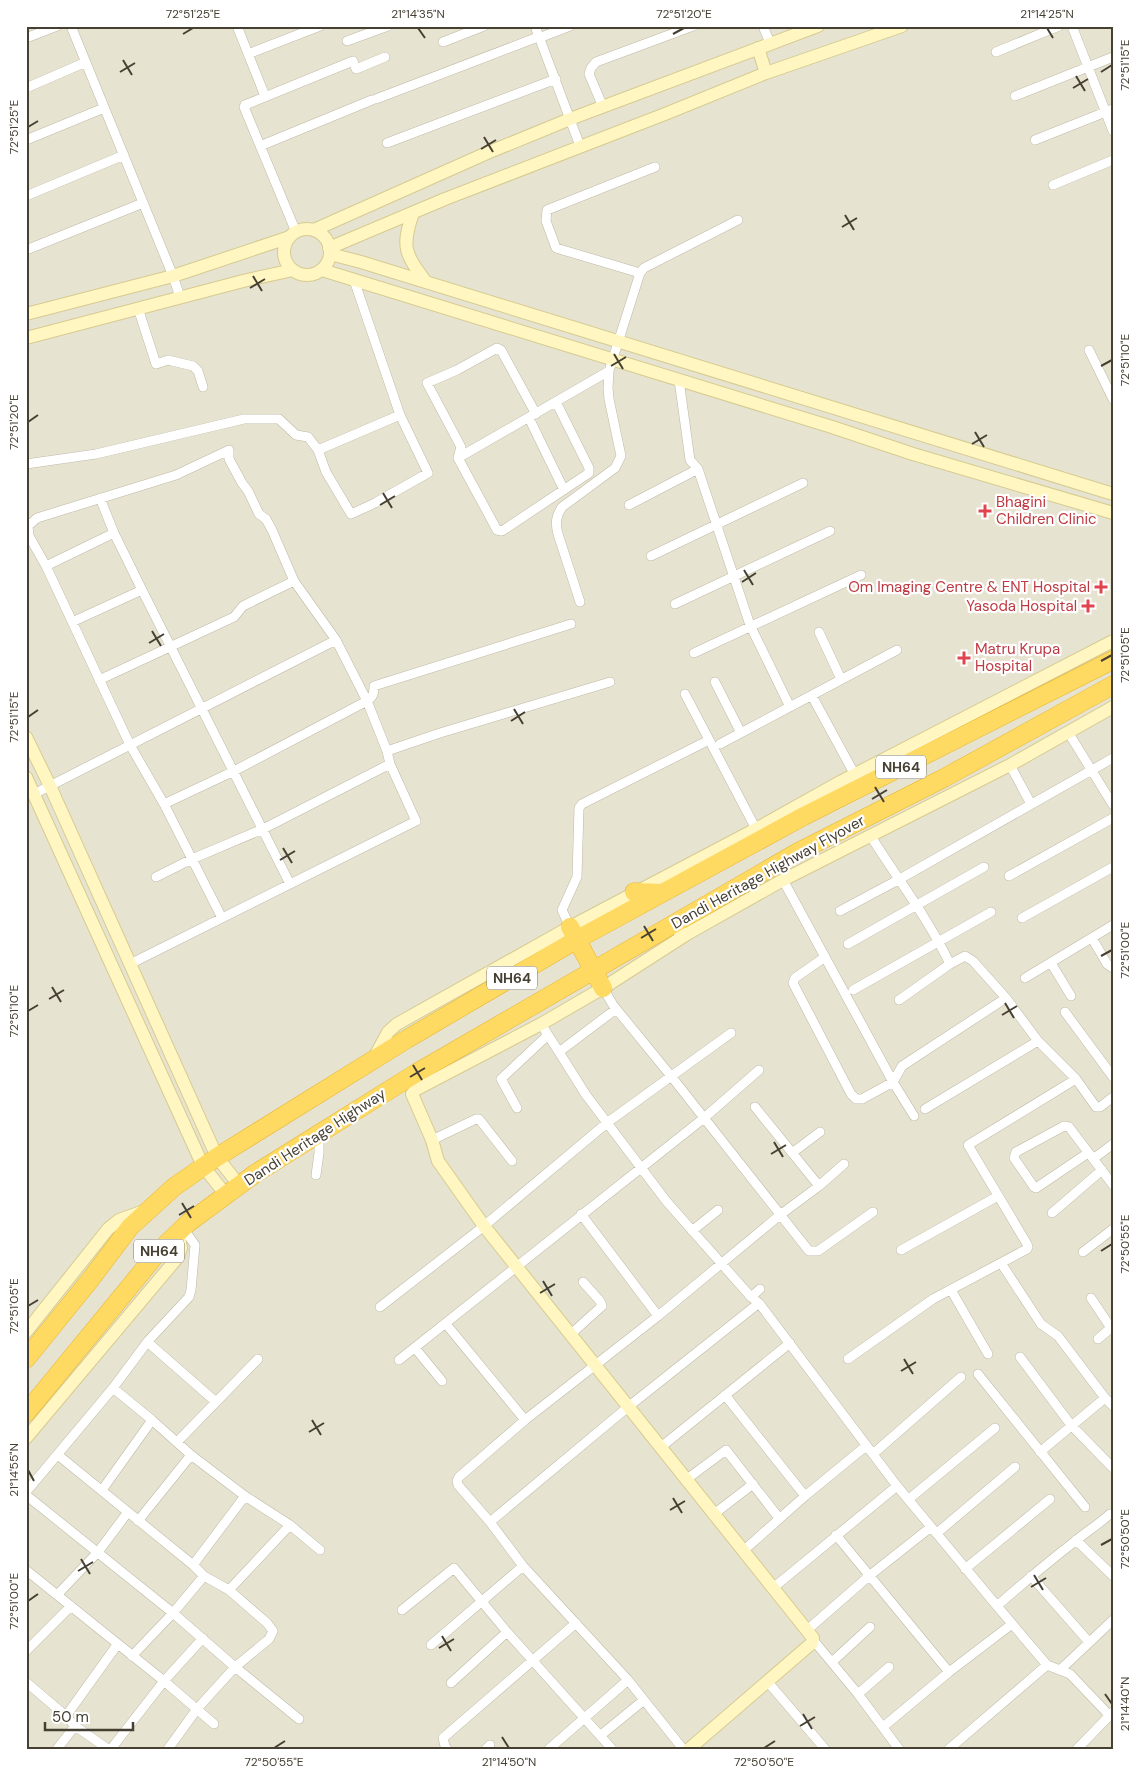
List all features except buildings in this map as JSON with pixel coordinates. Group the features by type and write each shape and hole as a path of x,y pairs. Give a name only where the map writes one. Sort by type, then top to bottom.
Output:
{"highway":[{"name":"Dandi Heritage Highway Flyover","path":"663,894 804,816 1113,660"},
{"name":"Dandi Heritage Highway Flyover","path":"662,932 798,852 944,778 1113,685"},
{"path":"634,892 663,894"},
{"name":"NH64","path":"26,1359 130,1227 174,1187 210,1162 573,933 663,894"},
{"name":"Dandi Heritage Highway","path":"26,1414 159,1250 180,1230 233,1190 382,1094 593,969 662,932"},
{"path":"573,933 603,988"}],"street":[{"path":"26,38 57,26"},
{"path":"72,26 180,297"},
{"path":"237,26 265,96"},
{"path":"248,54 320,26"},
{"path":"347,42 388,26"},
{"path":"443,42 484,26"},
{"path":"535,26 580,146"},
{"path":"260,146 374,99 570,26"},
{"path":"603,107 589,74 596,62 693,26"},
{"path":"763,26 766,73"},
{"path":"26,314 173,276 303,230 314,230 486,153 570,118 818,26"},
{"path":"329,251 413,212 580,146 766,73 902,26"},
{"path":"996,52 1059,26"},
{"path":"1072,26 1088,68 1109,110 1113,131"},
{"path":"293,235 244,107 245,105 353,62 356,69 385,57"},
{"path":"1015,96 1113,57"},
{"path":"26,88 86,62"},
{"path":"387,143 556,79"},
{"path":"26,140 104,108"},
{"path":"1035,140 1109,110"},
{"path":"26,196 124,155"},
{"path":"1053,185 1113,160"},
{"path":"640,273 556,248 546,221 547,210 655,167"},
{"path":"26,250 143,203"},
{"path":"413,212 405,238 406,249 426,282"},
{"path":"580,602 558,534 556,516 562,507 614,468 621,456 608,388 611,365 640,273 644,268 738,220"},
{"path":"293,235 286,243 285,258 293,270 300,274 315,274 327,265 329,251 328,242 314,230"},
{"path":"329,251 1113,494"},
{"path":"26,338 180,297 293,270"},
{"path":"322,270 611,365 679,380 913,454 1113,513"},
{"path":"26,464 96,454 244,419 278,419 296,435 308,437 318,450 326,472 351,514 375,503 428,473 400,415 354,280"},
{"path":"138,308 156,364 168,360 193,366 198,371 203,387"},
{"path":"556,402 590,470 589,473 564,490 502,531 497,530 458,458 461,447 427,383 457,370 497,348 501,350 564,490"},
{"path":"1089,350 1113,399"},
{"path":"458,458 556,402 611,365"},
{"path":"679,380 690,460 698,469 750,625 790,707"},
{"path":"832,427 836,408"},
{"path":"318,450 400,415"},
{"path":"130,964 416,822 390,764 387,751 366,701 336,640 294,581 272,530 266,519 259,514 248,490 229,459 229,450 176,475 37,518 28,526 29,536 46,566 130,745 164,804 222,918"},
{"path":"629,505 698,469"},
{"path":"651,556 803,483"},
{"path":"100,498 114,533 142,590 290,884"},
{"path":"675,604 830,531"},
{"path":"46,566 114,533"},
{"path":"694,653 750,625 861,575"},
{"path":"99,680 234,617 243,606 294,581"},
{"path":"72,622 142,590"},
{"path":"164,804 234,771 372,698 374,686 571,624"},
{"path":"818,632 841,679"},
{"path":"34,794 336,640"},
{"path":"709,740 582,804 579,808 578,876 562,910 573,933 634,892 1113,641"},
{"path":"720,744 897,650"},
{"path":"387,751 440,733 610,682"},
{"path":"715,682 741,733"},
{"path":"685,694 756,829"},
{"path":"812,696 855,775"},
{"path":"899,1749 858,1694 484,1226 438,1161 431,1138 412,1094 415,1090 541,1024 603,988 687,934 782,880 1010,764 1113,707"},
{"path":"1068,732 1113,805"},
{"path":"26,737 50,786 183,1082 210,1162"},
{"path":"840,911 1113,758"},
{"path":"156,877 192,859 263,829 390,764"},
{"path":"1010,764 1031,804"},
{"path":"26,777 168,1090 210,1162 233,1190"},
{"path":"1009,876 1113,818"},
{"path":"870,835 898,880 917,904 950,964"},
{"path":"848,944 984,867"},
{"path":"1022,918 1113,867"},
{"path":"782,880 893,1082 914,1116"},
{"path":"853,990 991,912"},
{"path":"1025,978 1113,925"},
{"path":"662,932 687,934"},
{"path":"1092,938 1107,964 1113,968"},
{"path":"899,1000 950,964 967,956 1006,998 1038,1041 1076,1079 1098,1108 1113,1097"},
{"path":"825,958 794,978 794,983 856,1099 862,1099 893,1082 902,1066 1006,998"},
{"path":"1051,963 1071,996"},
{"path":"603,988 616,1009 809,1251 814,1252 873,1212"},
{"path":"559,1052 616,1009"},
{"path":"1065,1012 1113,1077"},
{"path":"541,1024 586,1094 641,1168 692,1231 755,1300 790,1343 872,1454 965,1569 1047,1665 1070,1674 1111,1713 1077,1749"},
{"path":"380,1307 484,1226 608,1122 731,1032"},
{"path":"517,1108 501,1079 548,1035"},
{"path":"926,1110 1038,1041"},
{"path":"399,1360 704,1118 759,1070"},
{"path":"848,1359 933,1299 1028,1247 968,1145 1076,1079"},
{"path":"168,1090 183,1082"},
{"path":"755,1107 819,1186"},
{"path":"431,1138 479,1119 512,1161"},
{"path":"1113,1144 1090,1156 1036,1188 1014,1158 1016,1152 1064,1126 1069,1127 1090,1156 1102,1170 1113,1186"},
{"path":"316,1175 324,1131"},
{"path":"792,1153 820,1132"},
{"path":"683,1749 628,1680 523,1566 490,1522 458,1485 457,1480 525,1420 658,1316 844,1164"},
{"path":"1052,1212 1102,1170"},
{"path":"901,1250 998,1196"},
{"path":"26,1332 108,1229 119,1220 152,1208"},
{"path":"692,1231 718,1210"},
{"path":"581,1214 658,1316"},
{"path":"1083,1252 1113,1229"},
{"path":"180,1230 195,1245 191,1293 148,1340 113,1388 26,1494 173,1612 235,1667 299,1718"},
{"path":"26,1438 178,1257 181,1248 180,1230"},
{"path":"1001,1263 1040,1324 1058,1336 1113,1406"},
{"path":"571,1334 602,1306 600,1301 583,1282"},
{"path":"490,1522 755,1300 760,1289"},
{"path":"951,1290 988,1354"},
{"path":"1091,1298 1112,1327 1098,1339"},
{"path":"446,1324 525,1420"},
{"path":"148,1340 152,1346 216,1402"},
{"path":"661,1447 790,1343"},
{"path":"415,1348 442,1381"},
{"path":"1020,1357 1071,1425 1113,1468"},
{"path":"177,1442 258,1359"},
{"path":"978,1374 1085,1507"},
{"path":"872,1454 961,1377"},
{"path":"113,1388 191,1454 245,1496 290,1525 320,1550"},
{"path":"725,1395 805,1496"},
{"path":"1040,1452 1105,1398"},
{"path":"102,1490 152,1420"},
{"path":"909,1499 995,1428"},
{"path":"743,1550 866,1446"},
{"path":"687,1479 726,1450 779,1518"},
{"path":"138,1521 191,1454"},
{"path":"58,1455 204,1576 229,1590 267,1623 273,1631 269,1639 235,1667 197,1709 168,1749"},
{"path":"689,1749 767,1681 869,1576 934,1530 1015,1468"},
{"path":"714,1514 753,1484"},
{"path":"773,1588 897,1486"},
{"path":"193,1565 245,1496"},
{"path":"965,1569 1050,1499"},
{"path":"57,1595 98,1552 128,1512"},
{"path":"997,1606 1031,1576 1110,1514"},
{"path":"229,1590 290,1525"},
{"path":"836,1535 949,1672"},
{"path":"1076,1540 1113,1576"},
{"path":"431,1645 523,1566"},
{"path":"402,1610 454,1568 507,1632 612,1749"},
{"path":"26,1570 214,1724"},
{"path":"132,1656 204,1576"},
{"path":"1031,1576 1088,1641"},
{"path":"26,1651 71,1606"},
{"path":"1060,1670 1088,1641 1113,1620"},
{"path":"447,1749 443,1738 576,1623"},
{"path":"883,1727 949,1672 1012,1624"},
{"path":"832,1662 870,1627"},
{"path":"451,1683 507,1632"},
{"path":"26,1682 75,1726 109,1749 203,1638"},
{"path":"66,1716 118,1645"},
{"path":"949,1749 1047,1665"},
{"path":"858,1694 889,1667"},
{"path":"549,1749 628,1680"},
{"path":"767,1681 820,1747"},
{"path":"601,1735 644,1700"},
{"path":"57,1749 75,1726"}],"shaded area":[{"path":"26,26 1113,26 1113,1749 26,1749"}],"place":[{"name":"Bhagini Children Clinic","path":"985,511"},
{"name":"Om Imaging Centre & ENT Hospital","path":"1101,587"},
{"name":"Yasoda Hospital","path":"1088,606"},
{"name":"Matru Krupa Hospital","path":"964,658"}]}
